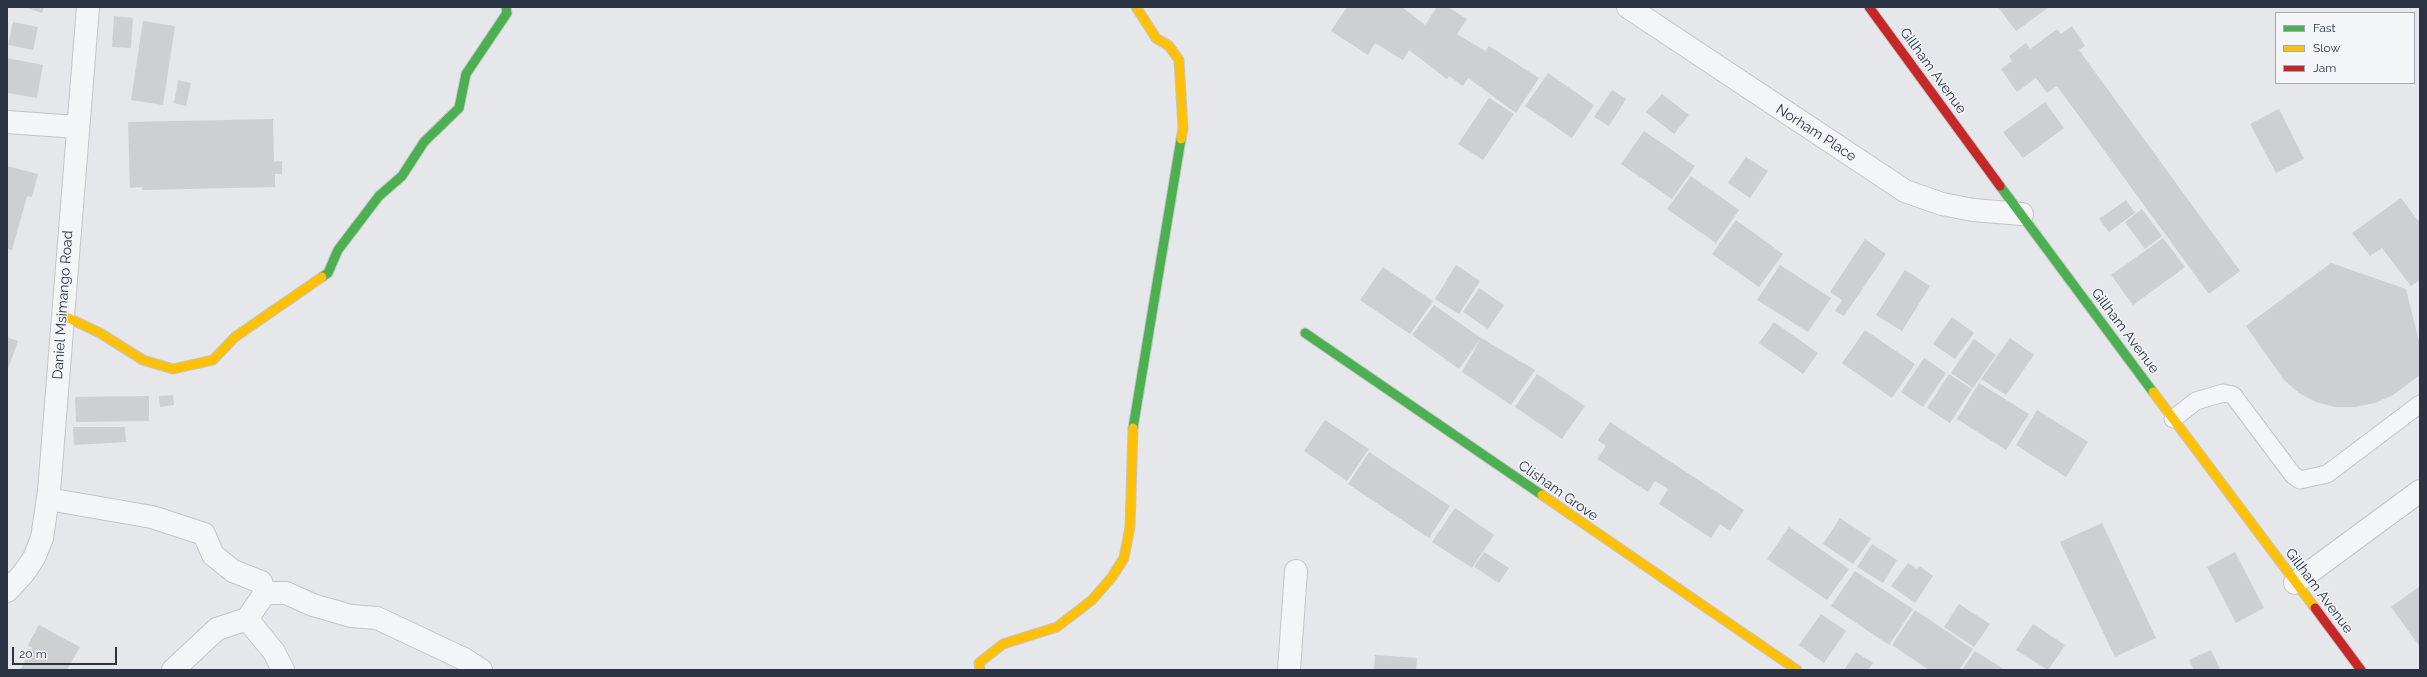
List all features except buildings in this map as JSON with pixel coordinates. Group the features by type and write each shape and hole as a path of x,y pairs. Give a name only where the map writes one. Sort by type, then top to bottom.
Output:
{"street":[{"name":"Daniel Msimango Road","path":"7,591 24,574 34,558 42,538 48,499 88,7"},
{"path":"62,315 100,333 143,360 173,368 212,360 235,338 328,273 338,250 379,196 402,176 424,142 459,108 466,74 507,13 506,7"},
{"path":"980,670 979,664 1003,644 1057,627 1092,600 1112,577 1124,558 1130,527 1132,436 1184,129 1179,60 1169,46 1156,38 1136,7"},
{"name":"Norham Place","path":"1628,7 1905,191 1942,204 1973,210 2022,214"},
{"name":"Gillham Avenue","path":"1869,7 1935,100 2022,214 2361,670"},
{"path":"7,122 77,128"},
{"name":"Clisham Grove","path":"1305,334 1797,670"},
{"path":"2295,583 2420,491"},
{"path":"48,499 152,517 204,534 213,555 233,571 261,582 265,592"},
{"path":"1289,670 1296,571"},
{"path":"174,670 217,629 247,619 265,592"},
{"path":"265,592 286,593 313,605 351,616 377,618 464,659 481,670"},
{"path":"247,619 274,652 283,670"}],"lane":[{"path":"2173,418 2196,401 2223,393 2233,395 2293,475 2300,480 2327,474 2420,404"}],"traffic: fast":[{"path":"322,277 328,273 338,250 379,196 402,176 424,142 459,108 466,74 507,13 506,7"},
{"path":"1133,428 1181,139"},
{"path":"2000,186 2153,392"},
{"path":"1305,333 1542,495"}],"traffic: slow":[{"path":"1136,7 1156,38 1169,46 1179,60 1183,129 1181,139"},
{"path":"62,315 100,333 143,360 173,369 213,360 235,337 322,277"},
{"path":"2153,392 2315,608"},
{"path":"980,670 979,663 1003,644 1057,627 1092,600 1112,577 1124,558 1130,527 1133,428"},
{"path":"1542,495 1797,670"}],"traffic: jam":[{"path":"1869,7 2000,186"},
{"path":"2315,608 2361,670"}]}
